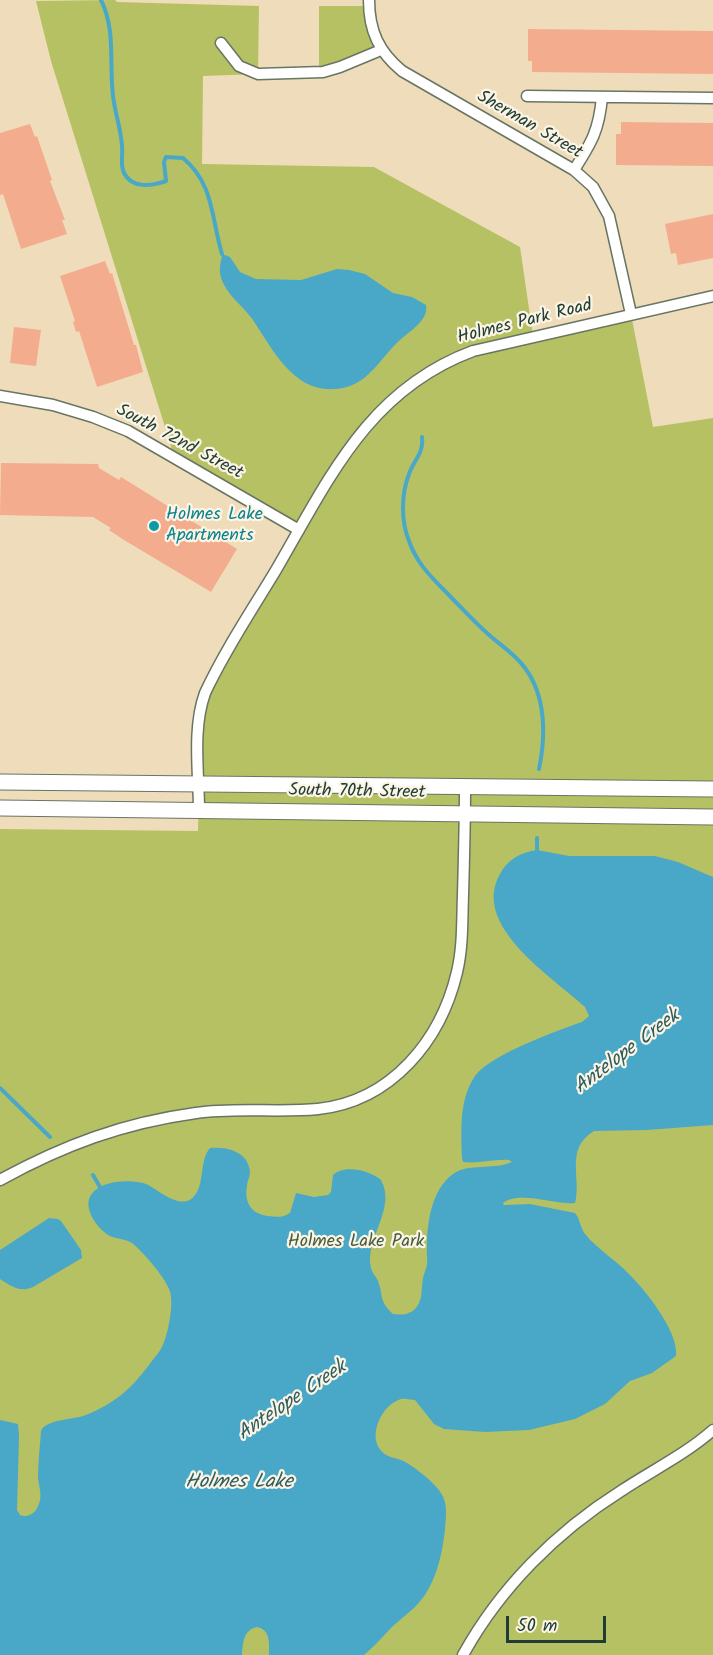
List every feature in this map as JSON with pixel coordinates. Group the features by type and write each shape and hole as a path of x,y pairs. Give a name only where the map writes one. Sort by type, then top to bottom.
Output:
{"main road":[{"name":"South 70th Street","path":"0,782 713,789"},
{"name":"South 70th Street","path":"0,808 713,817"}],"street":[{"name":"Sherman Street","path":"369,0 371,26 381,50 402,72 574,170 593,187 609,216 631,314"},
{"path":"221,43 239,66 258,74 323,72 381,50"},
{"path":"527,96 713,98"},
{"path":"574,170 596,134 602,97"},
{"name":"Holmes Park Road","path":"199,811 199,723 205,693 350,447 387,403 413,382 438,367 473,351 713,296"},
{"name":"South 72nd Street","path":"0,396 53,405 128,431 299,530"},
{"path":"0,1180 50,1154 114,1131 196,1113 321,1109 344,1104 368,1094 401,1072 422,1050 439,1022 457,971 462,933 465,786"},
{"path":"463,1655 483,1622 509,1589 558,1537 599,1505 690,1448 713,1430"}],"green space":[{"name":"Holmes Lake Park","path":"115,0 117,2 259,6 258,74 203,76 202,164 374,167 520,247 533,336 631,314 653,427 713,418 713,1655 0,1655 0,829 198,831 201,706 299,530 174,456 51,61 36,1"},
{"path":"319,6 369,6 381,50 319,72"}],"water":[{"path":"222,254 230,257 240,272 256,279 301,280 337,269 365,274 393,293 412,297 426,305 425,316 358,382 332,389 317,387 291,372 227,289 220,275"},
{"name":"Holmes Lake","path":"537,850 569,856 655,856 678,862 713,877 713,1125 594,1131 579,1146 575,1203 518,1198 503,1203 504,1205 530,1204 575,1213 585,1234 629,1274 660,1312 676,1346 676,1356 652,1373 630,1381 605,1404 575,1419 529,1430 485,1432 444,1429 434,1424 415,1400 401,1399 383,1412 376,1434 379,1448 385,1454 404,1461 438,1489 446,1506 445,1529 439,1561 427,1591 414,1608 364,1655 269,1655 267,1634 257,1627 246,1634 242,1655 0,1655 0,1420 18,1424 17,1510 20,1515 28,1516 35,1511 40,1499 38,1466 41,1431 48,1424 86,1415 121,1395 135,1382 159,1352 168,1327 171,1294 163,1278 132,1243 110,1236 96,1224 88,1206 91,1195 101,1186 116,1182 132,1182 146,1184 177,1201 190,1200 198,1190 204,1159 210,1148 230,1150 245,1159 250,1174 246,1192 248,1202 253,1210 262,1215 279,1217 290,1213 296,1193 314,1197 328,1195 331,1192 333,1175 338,1172 351,1169 371,1174 381,1180 385,1191 383,1213 370,1257 372,1270 378,1281 383,1301 393,1314 413,1311 421,1299 427,1265 430,1217 440,1188 446,1180 459,1171 512,1162 503,1160 463,1162 461,1127 464,1105 475,1076 494,1060 509,1052 582,1022 589,1016 585,1007 520,949 496,913 494,893 503,869 515,858"},
{"path":"49,1218 61,1221 81,1250 82,1258 28,1289 16,1288 0,1279 0,1250"}],"building":[{"path":"528,29 713,31 713,74 532,72 532,61 528,61"},
{"path":"621,122 713,123 713,166 616,165 616,134 621,134"},
{"path":"30,124 35,137 37,136 52,180 50,181 65,220 62,220 67,234 21,249 3,194 0,195 0,133"},
{"path":"713,214 713,258 678,265 676,253 671,254 665,224"},
{"path":"105,261 110,274 112,273 143,372 97,387 79,331 76,332 73,322 75,321 60,276"},
{"path":"14,327 41,330 36,366 10,363"},
{"name":"Holmes Lake Apartments","path":"1,463 98,464 99,468 119,480 121,477 237,549 211,592 124,540 109,530 111,528 93,517 0,515"}],"waterway":[{"path":"101,0 109,23 113,96 124,173 137,184 161,183 166,181 164,162 166,157 183,158 201,179 206,190 222,254"},
{"path":"422,437 422,448 406,482 403,499 404,525 409,541 419,561 432,578 482,629 517,658 532,679 541,704 543,743 539,769"},
{"path":"537,838 537,850"},
{"path":"0,1088 50,1137"},
{"path":"93,1175 100,1187"}],"place":[{"name":"Holmes Lake Apartments","path":"154,526"}],"water label":[{"name":"Antelope Creek","path":"628,1053"},
{"name":"Antelope Creek","path":"293,1402"}]}
